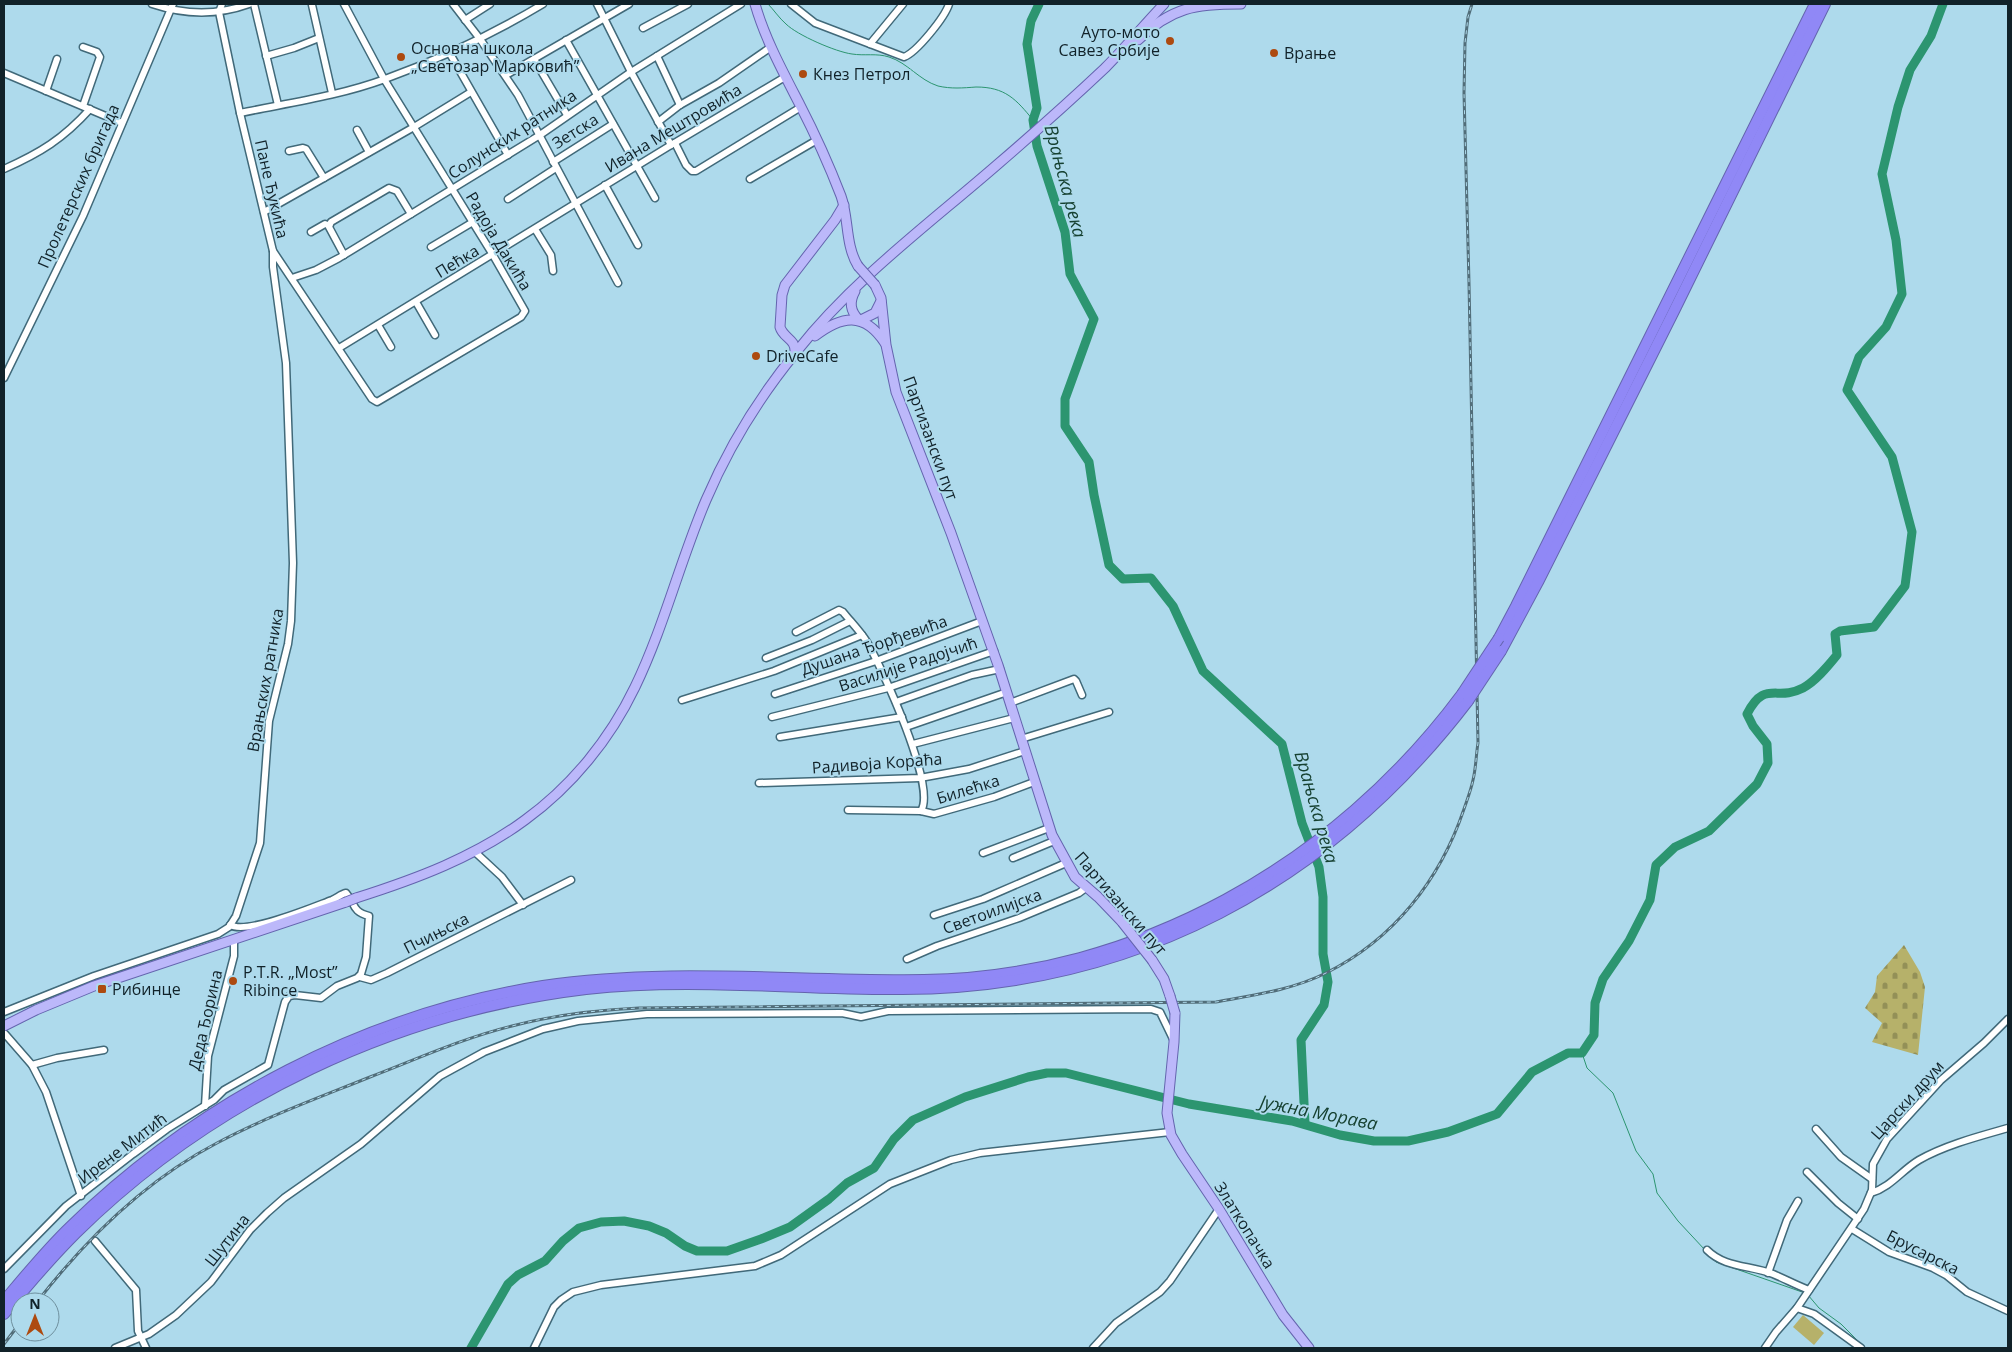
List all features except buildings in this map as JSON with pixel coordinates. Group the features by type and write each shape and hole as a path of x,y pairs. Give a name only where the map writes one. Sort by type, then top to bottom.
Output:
{"highway":[{"path":"1465,697 1516,606 1666,308 1815,4"},
{"path":"4,1314 74,1235 166,1156 228,1115 287,1080 390,1036 475,1009 540,996 614,986 719,984 903,989 954,988 1035,978 1091,965 1157,942 1242,900 1306,855 1321,844 1427,740 1465,697 1501,651 1538,582 1825,4"},
{"path":"4,1301 66,1230 121,1180 181,1134 237,1099 299,1064 379,1030 460,1004 498,995 544,986 605,978 716,976 929,980 1031,970 1088,957 1169,928 1238,894 1306,855"}],"main road":[{"path":"5,1030 36,1010 79,992 434,870 475,852 521,823 549,801 584,765 617,722 646,663 697,522 726,458 760,400 796,352 813,332 889,256 1034,132 1107,66 1164,4"},
{"path":"1107,66 1116,61 1147,32 1172,14 1194,6 1241,4"},
{"name":"Партизански пут","path":"756,7 771,47 817,140 844,205 852,253 858,266 875,286 882,301 886,345 892,376 900,402 951,533 1000,668 1014,718 1054,841 1075,877 1122,922 1152,960 1164,979 1175,1013 1172,1067"},
{"path":"796,352 794,344 782,332 780,327 784,288 792,274 827,231 844,205"},
{"path":"827,231 835,227 847,226"},
{"path":"858,286 851,303 853,313 877,333 886,345"},
{"path":"805,341 832,324 841,321 860,320 875,313 882,301"},
{"path":"787,336 798,337 813,332"},
{"name":"Златкопачка","path":"1172,1067 1167,1113 1170,1132 1283,1315 1309,1348"}],"street":[{"path":"152,4 172,6 201,14 219,12 249,4"},
{"path":"219,12 222,4"},
{"path":"254,4 278,106"},
{"name":"Радоја Дакића","path":"344,4 384,80 473,222 525,311 521,317 376,402"},
{"path":"465,20 490,4"},
{"path":"240,113 278,106 384,80 480,39 543,4"},
{"path":"598,4 658,122 686,165 692,171 801,107"},
{"path":"506,75 629,4"},
{"path":"644,28 688,4"},
{"name":"Партизански пут","path":"742,4 756,7"},
{"name":"Солунских ратника","path":"292,278 316,270 508,155 631,72 742,4"},
{"path":"791,4 815,23 904,56 912,53 943,16 949,4"},
{"path":"870,44 903,4"},
{"path":"312,5 332,93"},
{"path":"457,5 465,20 506,75 618,283"},
{"name":"Пролетерских бригада","path":"4,378 83,216 172,6"},
{"name":"Пане Ђукића","path":"219,12 240,113 273,251 372,399 376,402"},
{"path":"266,56 319,38"},
{"path":"566,40 655,198"},
{"path":"82,47 97,52 100,57 83,106"},
{"path":"658,122 680,105 719,83 771,47"},
{"path":"449,52 508,155"},
{"path":"657,56 680,105"},
{"path":"46,91 57,59"},
{"path":"534,59 567,115"},
{"path":"4,73 122,123"},
{"name":"Ивана Мештровића","path":"575,204 785,77"},
{"path":"264,212 414,127 471,92"},
{"path":"4,169 44,150 70,130 90,109"},
{"name":"Зетска","path":"508,199 613,124"},
{"path":"357,130 369,152"},
{"path":"750,179 817,140"},
{"path":"289,151 298,148 306,149 324,178"},
{"path":"605,185 638,245"},
{"path":"311,232 325,224 328,225 390,188 396,190 411,214"},
{"name":"Пећка","path":"339,348 575,204"},
{"path":"431,247 473,222"},
{"path":"328,225 344,254"},
{"path":"535,229 551,256 553,271"},
{"name":"Врањских ратника","path":"230,925 238,910 260,843 269,721 289,638 293,603 286,363 273,251"},
{"path":"273,263 281,261"},
{"path":"416,302 435,336"},
{"path":"378,325 391,347"},
{"path":"796,632 839,610 843,612 862,635 896,702 913,744 924,805 921,812"},
{"path":"766,658 812,640 850,621"},
{"name":"Душана Ђорђевића","path":"775,694 876,661 982,621"},
{"path":"682,700 774,671 862,635"},
{"name":"Василије Радојчић","path":"772,717 888,688 994,651"},
{"path":"896,702 1000,668"},
{"path":"1010,703 1074,679 1082,695"},
{"path":"906,727 1007,692"},
{"path":"1021,739 1109,712"},
{"path":"780,737 902,716"},
{"path":"913,744 1014,718"},
{"name":"Радивоја Кораћа","path":"759,783 920,778 974,767 1025,751"},
{"name":"Билећка","path":"848,810 934,814 994,797 1034,782"},
{"path":"983,853 1049,828"},
{"path":"1012,858 1054,841"},
{"path":"475,852 502,877 523,905"},
{"path":"934,915 983,899 1066,863"},
{"name":"Пчињска","path":"360,977 371,980 379,977 571,880"},
{"name":"Светоилијска","path":"906,958 1019,918 1079,893 1086,888"},
{"path":"4,1012 94,976 218,934 230,925 241,928 260,925 332,900 343,894 347,894 358,912 369,916 366,957 364,970 360,977"},
{"name":"Деда Ђорина","path":"205,1106 208,1056 234,956 234,940"},
{"name":"Ирене Митић","path":"4,1269 50,1221 162,1133 205,1106 224,1090 268,1065 289,996 295,995 314,999 325,997 337,986 360,977"},
{"name":"Шутина","path":"115,1348 142,1338 176,1315 204,1290 250,1230 267,1213 284,1198 361,1144 388,1122 419,1092 451,1069 517,1038 560,1024 578,1020 647,1014 842,1013 861,1017 888,1011 1151,1008 1160,1012 1174,1042"},
{"name":"Царски друм","path":"1765,1348 1776,1332 1798,1308 1840,1243 1858,1219 1871,1193 1873,1164 1887,1139 1941,1080 1984,1043 2008,1019"},
{"path":"5,1030 32,1066 46,1092 81,1196"},
{"path":"32,1066 57,1058 104,1050"},
{"path":"1871,1193 1897,1179 1922,1159 1974,1138 2008,1128"},
{"path":"1816,1130 1841,1157 1872,1179"},
{"path":"534,1348 554,1307 573,1292 601,1285 742,1268 765,1263 781,1255 890,1184 951,1160 980,1153 1170,1132"},
{"path":"1807,1172 1838,1203 1858,1219"},
{"path":"1768,1272 1787,1220 1798,1200"},
{"path":"1093,1348 1116,1323 1146,1303 1165,1286 1219,1209"},
{"name":"Брусарска","path":"1852,1229 1889,1252 1933,1268 1946,1275 1967,1292 2008,1311"},
{"path":"95,1241 136,1290 138,1331 146,1348"},
{"path":"1707,1250 1727,1263 1768,1272 1807,1293"},
{"path":"1798,1308 1814,1314 1861,1348"},
{"path":"130,1341 138,1331"}],"green space":[{"path":"1904,945 1920,972 1925,987 1918,1055 1872,1042 1882,1023 1865,1008 1875,992 1877,976"},
{"path":"1803,1315 1824,1333 1814,1345 1793,1327"}],"waterway":[{"path":"768,4 791,28 817,42 845,53 889,57 938,86 995,89 1015,100 1033,120"},
{"name":"Врањска река","path":"1039,4 1031,21 1027,44 1037,108 1033,120 1037,146 1065,232 1070,274 1094,319 1065,399 1065,426 1089,462 1109,565 1123,579 1151,578 1173,606 1203,671 1282,744 1302,823 1319,867 1323,897 1323,954 1328,982 1324,1005 1301,1040 1305,1124"},
{"name":"Јужна Морава","path":"471,1348 508,1284 518,1275 545,1261 563,1241 579,1228 601,1222 624,1221 649,1226 666,1233 685,1246 697,1251 727,1251 790,1227 829,1199 847,1183 874,1168 894,1139 913,1120 965,1097 1028,1077 1047,1073 1066,1073 1189,1104 1292,1121 1340,1135 1374,1141 1408,1141 1448,1132 1497,1114 1532,1072 1568,1053 1582,1053 1594,1035 1595,1003 1603,979 1629,941 1650,900 1656,865 1675,847 1709,831 1757,784 1768,763 1767,744 1753,726 1747,714 1753,703 1766,694 1794,692 1813,681 1837,655 1835,634 1840,631 1874,627 1905,586 1912,532 1892,457 1847,390 1859,357 1886,327 1902,294 1896,240 1882,174 1898,107 1910,70 1931,36 1943,4"},
{"path":"1582,1053 1587,1068 1613,1093 1636,1151 1653,1174 1657,1193 1678,1221 1705,1250"},
{"path":"1713,1258 1716,1262 1805,1293"},
{"path":"1808,1295 1819,1308 1841,1324 1860,1343"}],"railway":[{"path":"45,1292 76,1256 119,1213 142,1193 191,1158 217,1143 292,1108 440,1049 494,1031 559,1016 639,1008 1216,1002 1273,991 1313,979 1350,959 1373,943 1393,925 1412,905 1428,883 1454,835 1472,784 1478,743 1464,93 1465,43 1468,17 1472,4"},
{"path":"4,1344 10,1336"}],"place":[{"name":"Ауто-мото Савез Србије","path":"1170,41"},
{"name":"Врање","path":"1274,53"},
{"name":"Основна школа „Светозар Марковић”","path":"401,57"},
{"name":"Кнез Петрол","path":"803,74"},
{"name":"DriveCafe","path":"756,356"},
{"name":"P.T.R. „Most” Ribince","path":"233,981"},
{"name":"Рибинце","path":"102,989"}]}
